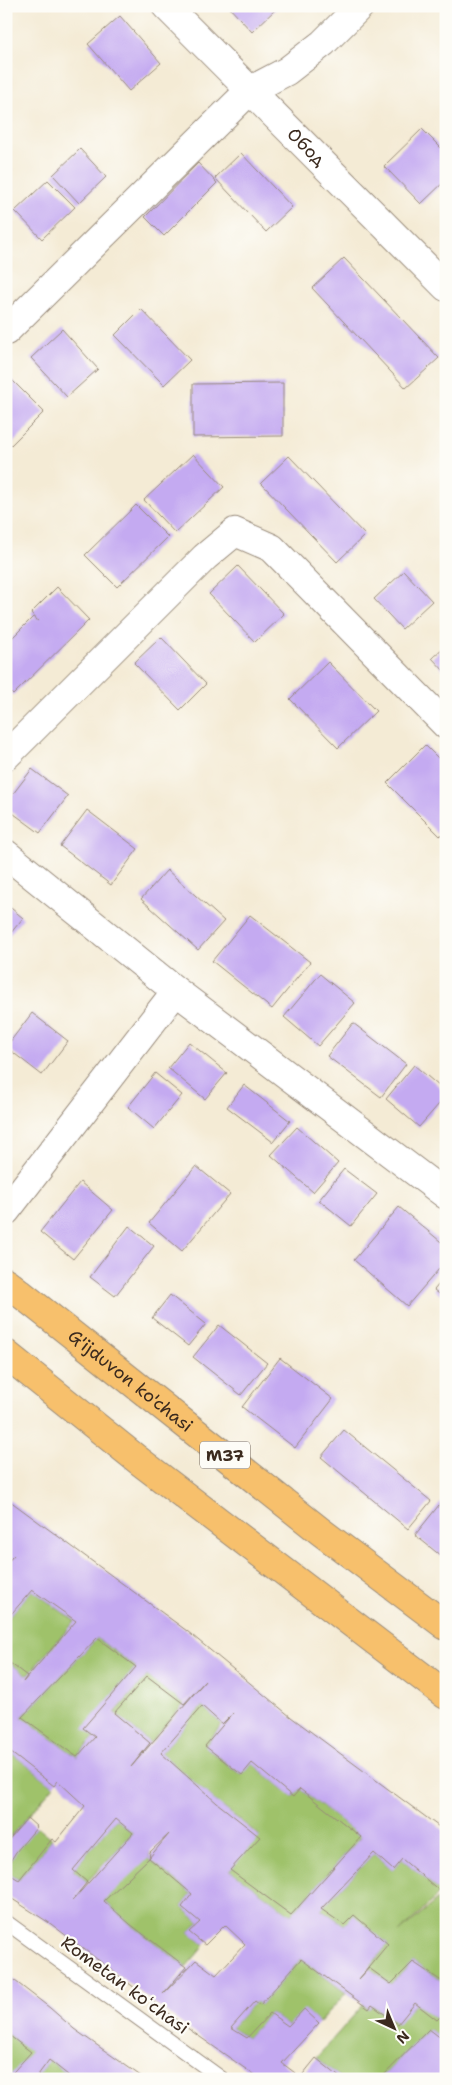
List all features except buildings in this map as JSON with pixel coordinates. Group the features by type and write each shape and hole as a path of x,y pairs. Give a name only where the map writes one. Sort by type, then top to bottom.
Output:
{"main road":[{"name":"G'ijduvon ko'chasi","path":"6,1282 320,1531 446,1626"},
{"path":"6,1354 138,1460 446,1695"}],"street":[{"name":"Обод","path":"166,6 446,287"},
{"path":"6,331 249,90 287,71 323,43 360,6"},
{"path":"6,756 205,557 235,532 272,548 446,725"},
{"path":"6,854 176,991 443,1188"},
{"path":"6,1211 176,991"}],"lane":[{"name":"Rometan koʻchasi","path":"6,1922 222,2079"}],"green space":[{"path":"32,1590 75,1621 27,1676 6,1660 6,1620"},
{"path":"97,1638 136,1667 84,1728 95,1736 77,1757 22,1717"},
{"path":"147,1676 184,1704 150,1743 115,1713"},
{"path":"202,1706 222,1724 205,1746 241,1775 252,1763 293,1797 300,1789 361,1837 291,1915 230,1870 259,1835 217,1803 161,1753"},
{"path":"6,1749 54,1786 6,1842"},
{"path":"116,1819 133,1833 87,1882 73,1870"},
{"path":"37,1827 52,1839 19,1880 6,1872 7,1866 23,1842"},
{"path":"150,1852 149,1859 192,1894 182,1907 200,1922 189,1932 205,1945 186,1967 130,1924 104,1901"},
{"path":"374,1853 393,1870 402,1859 441,1892 399,1933 440,1897 446,1902 446,1984 413,1962 391,1984 369,1968 388,1944 354,1916 344,1925 321,1909"},
{"path":"301,1959 346,1993 319,2023 304,2010 288,2026 270,2013 247,2038 231,2028 255,2001 260,2005"},
{"path":"415,2003 438,2020 446,2012 446,2042 429,2029 380,2079 342,2079 316,2058 363,2005 369,2009 372,2005 398,2023"},
{"path":"6,2033 32,2052 8,2079 6,2079"},
{"path":"49,2060 73,2079 35,2079"}]}
